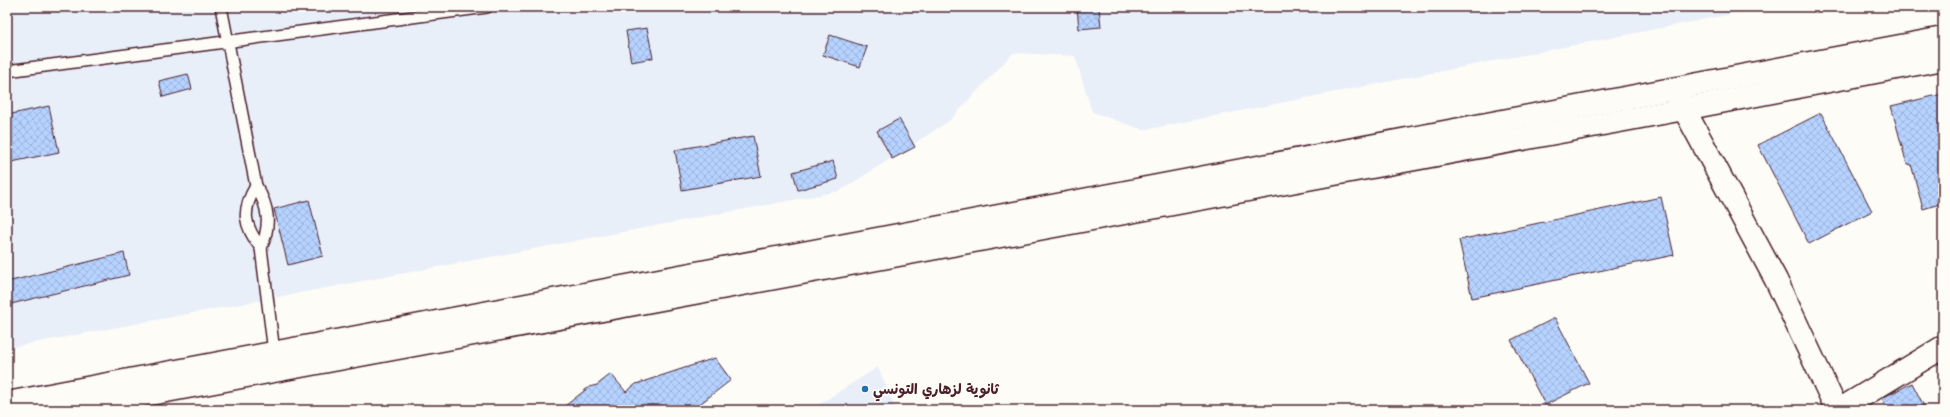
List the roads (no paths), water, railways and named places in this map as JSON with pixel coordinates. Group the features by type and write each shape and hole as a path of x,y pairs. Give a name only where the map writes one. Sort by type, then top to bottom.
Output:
{"main road":[{"path":"7,403 1943,38"},
{"path":"64,410 1684,109 1943,59"},
{"path":"1676,89 1684,109 1776,280 1838,410 1943,347"}],"lane":[{"path":"221,7 256,186 265,203 268,223 266,236 261,248 274,352"},
{"path":"7,71 487,7"},
{"path":"256,186 249,198 246,211 247,225 252,237 261,248"}],"place":[{"name":"ثانوية لزهاري التونسي","path":"865,389"}]}
